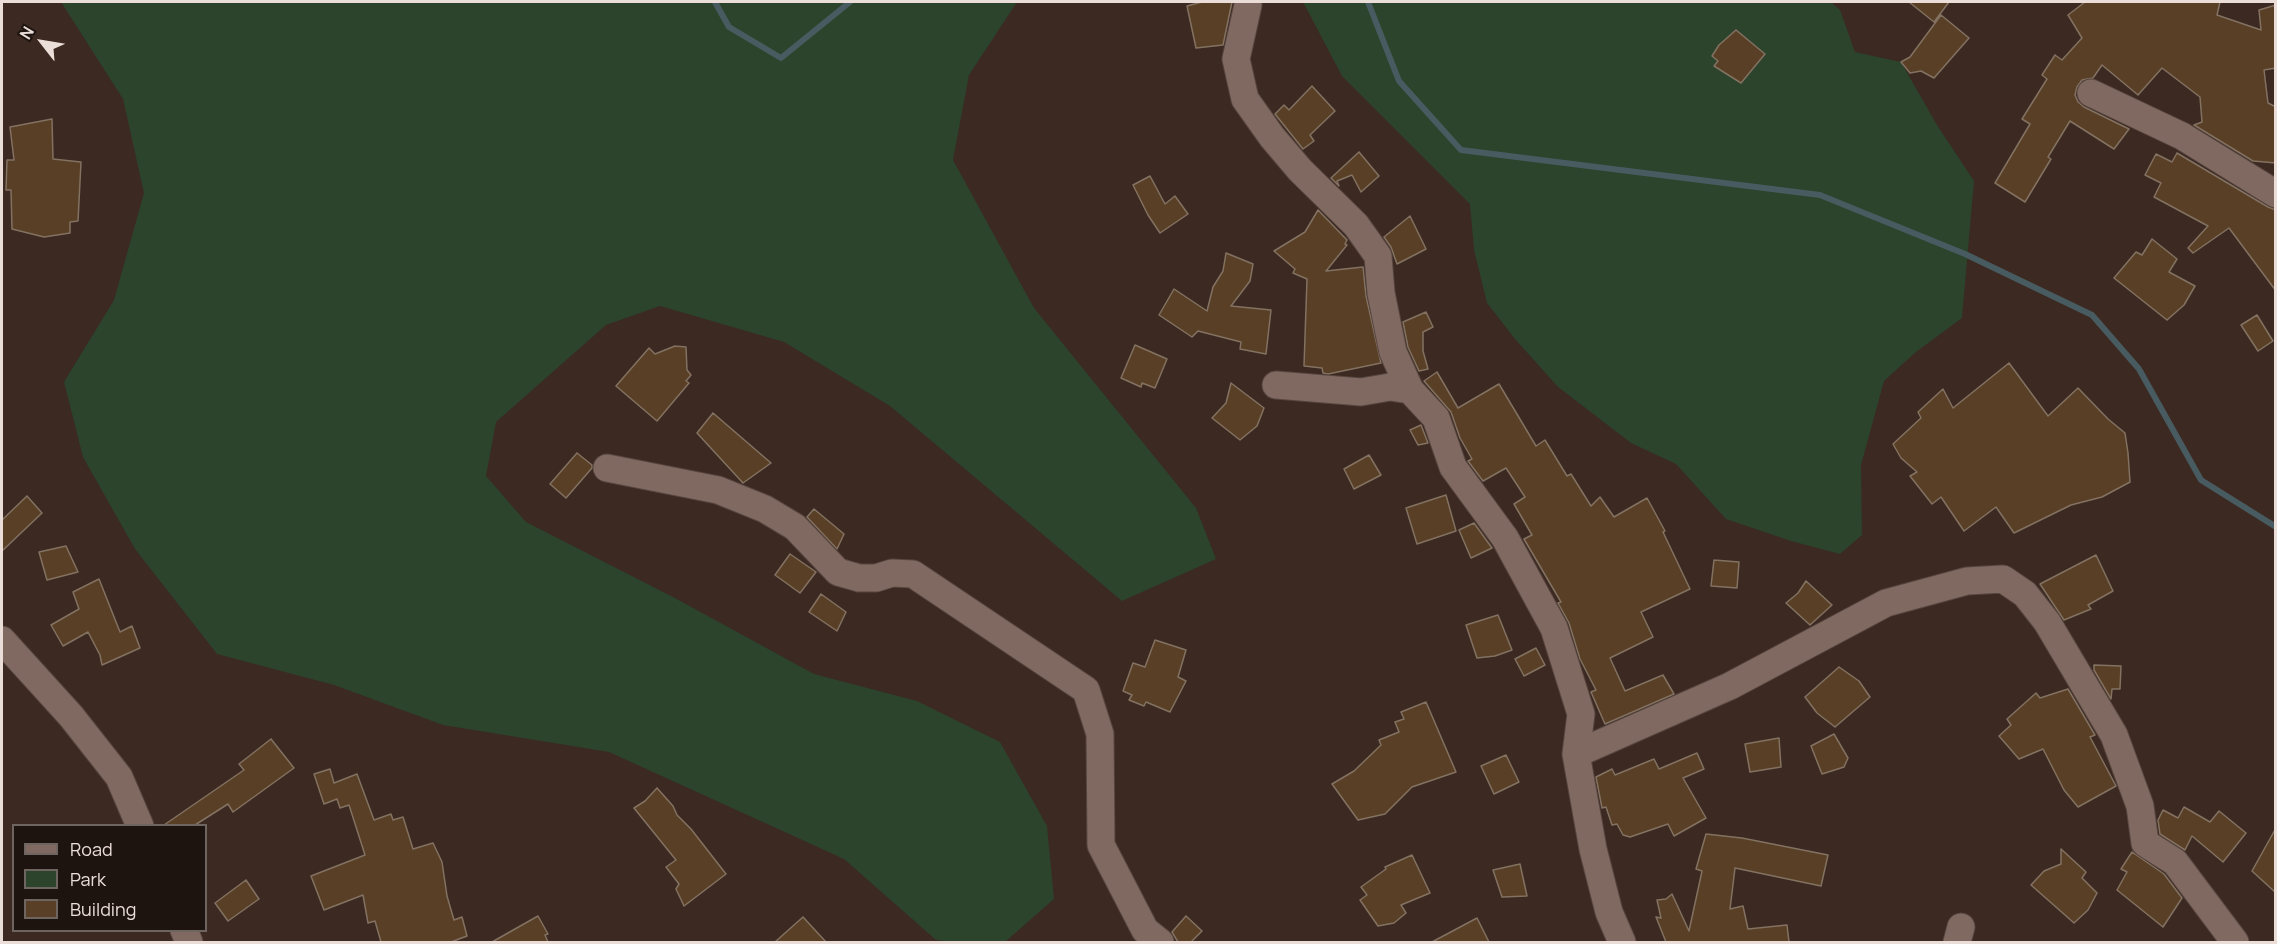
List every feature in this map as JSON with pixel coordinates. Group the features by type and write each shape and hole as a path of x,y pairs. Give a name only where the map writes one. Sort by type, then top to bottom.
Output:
{"street":[{"path":"1248,5 1236,59 1245,99 1272,137 1300,170 1356,225 1378,256 1381,293 1393,352 1410,390 1436,418 1453,467 1504,538 1554,628 1581,714 1576,754 1593,849 1609,912 1622,942"},
{"path":"2091,93 2182,136 2276,194"},
{"path":"1276,385 1361,392 1390,387 1410,390"},
{"path":"607,468 718,490 765,509 795,527 838,572 859,578 876,578 892,573 913,574 1086,690 1100,734 1101,845 1145,930 1160,942"},
{"path":"1576,754 1730,686 1886,603 1967,581 2003,579 2025,594 2047,622 2114,735 2140,806 2145,843 2175,862 2235,942"},
{"path":"2,640 72,716 119,777 140,824"}],"green space":[{"path":"61,2 1017,2 969,75 953,160 1034,308 1196,508 1216,559 1122,601 890,406 784,342 660,306 606,325 496,422 486,476 526,522 673,597 814,674 917,701 1000,742 1047,826 1054,899 1005,942 936,940 844,859 609,752 443,725 334,685 217,654 135,549 83,457 64,382 114,300 144,193 123,99"},
{"path":"1303,2 1831,2 1840,10 1855,52 1901,62 1937,125 1974,181 1962,318 1916,352 1884,381 1861,465 1862,535 1840,554 1791,541 1726,519 1676,464 1631,443 1558,387 1515,339 1487,303 1474,250 1470,204 1342,76"}],"building":[{"path":"1202,2 1232,2 1223,45 1196,48 1187,6"},
{"path":"1909,2 1949,2 1934,22"},
{"path":"2085,2 2220,2 2217,15 2261,30 2259,10 2276,5 2276,68 2264,70 2268,103 2276,107 2276,163 2253,161 2194,125 2202,122 2200,97 2162,68 2138,95 2102,65 2093,78 2082,80 2075,95 2084,107 2129,129 2114,149 2070,121 2048,157 2051,159 2025,202 1995,183 2030,124 2022,119 2047,79 2042,75 2055,55 2062,60 2082,38 2068,15"},
{"path":"1941,15 1969,38 1934,78 1921,71 1910,73 1901,62 1910,57"},
{"path":"1736,30 1765,54 1741,83 1714,66 1718,61 1712,56 1719,45"},
{"path":"1312,86 1335,111 1310,135 1314,141 1303,149 1275,114 1284,105 1289,110"},
{"path":"52,119 53,159 81,162 78,221 70,222 70,233 44,237 12,229 11,190 6,190 7,160 14,160 10,127"},
{"path":"1359,152 1379,176 1361,192 1352,175 1337,181 1339,186 1331,178"},
{"path":"2177,153 2276,210 2276,291 2229,228 2193,253 2188,248 2208,226 2154,197 2161,183 2145,175 2156,154 2172,162"},
{"path":"1150,176 1165,204 1175,196 1188,214 1160,233 1133,185"},
{"path":"1318,210 1347,240 1345,244 1347,245 1326,271 1363,267 1366,296 1381,363 1328,374 1323,373 1322,368 1304,366 1307,279 1293,273 1295,269 1274,251 1305,232"},
{"path":"1410,216 1426,249 1397,264 1391,247 1384,237"},
{"path":"2152,239 2177,259 2169,272 2195,286 2184,305 2167,320 2114,278 2136,252 2142,255"},
{"path":"1226,253 1253,264 1250,281 1231,306 1271,310 1266,354 1240,349 1241,342 1198,331 1192,337 1159,315 1174,289 1207,311 1213,287 1223,271"},
{"path":"1426,312 1433,327 1423,332 1423,351 1428,369 1419,371 1408,347 1403,322"},
{"path":"2257,315 2273,341 2258,351 2241,325"},
{"path":"1135,345 1167,359 1155,388 1142,383 1141,387 1121,378"},
{"path":"675,346 686,347 687,370 691,375 686,381 689,383 657,421 616,386 649,348 655,354"},
{"path":"2009,363 2048,416 2078,388 2125,433 2130,482 2102,497 2071,505 2014,533 1996,507 1964,531 1941,497 1932,504 1910,476 1917,472 1901,458 1893,444 1921,418 1918,412 1943,389 1953,408"},
{"path":"1437,372 1458,408 1499,384 1536,446 1545,440 1567,476 1571,474 1591,506 1600,497 1614,517 1647,498 1665,531 1663,532 1690,589 1641,612 1653,637 1610,658 1625,691 1663,675 1674,694 1605,724 1591,692 1596,690 1580,659 1569,623 1558,603 1561,602 1524,539 1532,535 1514,504 1525,497 1506,468 1483,481 1468,461 1472,459 1460,438 1451,412 1424,381"},
{"path":"1231,383 1264,408 1257,426 1240,440 1212,418 1226,403"},
{"path":"713,413 771,463 743,483 697,433"},
{"path":"1421,425 1428,443 1418,445 1410,430"},
{"path":"577,453 592,465 592,468 566,498 550,484"},
{"path":"1369,455 1381,475 1354,489 1344,469"},
{"path":"1446,495 1456,531 1417,544 1406,508"},
{"path":"27,496 42,513 2,551 2,520"},
{"path":"814,509 844,534 837,549 807,517"},
{"path":"1474,523 1492,548 1471,558 1459,530"},
{"path":"66,546 78,572 47,580 39,552"},
{"path":"790,554 816,572 800,593 775,575"},
{"path":"2096,555 2113,591 2088,605 2091,609 2064,620 2040,584"},
{"path":"1714,560 1739,562 1737,588 1711,586"},
{"path":"99,579 120,632 132,626 140,648 102,665 100,655 88,632 63,646 51,625 79,609 73,592"},
{"path":"1806,581 1832,605 1810,625 1786,603 1798,593"},
{"path":"821,594 846,612 837,631 809,612"},
{"path":"1498,615 1512,650 1495,656 1477,658 1466,625"},
{"path":"1155,640 1186,650 1178,677 1186,681 1170,712 1146,702 1144,706 1129,700 1132,695 1123,691 1133,663 1145,667"},
{"path":"1536,648 1545,665 1524,676 1515,659"},
{"path":"2094,665 2121,666 2120,689 2112,689 2111,699 2094,670"},
{"path":"1839,667 1859,681 1870,697 1835,727 1817,713 1805,697"},
{"path":"2068,689 2095,735 2090,737 2116,786 2078,807 2064,790 2043,749 2019,759 1999,736 2011,725 2007,719 2036,693 2040,698"},
{"path":"1426,702 1456,772 1412,787 1385,814 1358,820 1332,784 1354,771 1381,745 1379,740 1399,732 1395,722 1404,719 1401,712"},
{"path":"1834,734 1848,758 1844,767 1822,774 1811,746"},
{"path":"1779,738 1781,767 1750,772 1745,744"},
{"path":"271,739 294,768 233,812 228,804 197,824 165,824 244,770 239,764"},
{"path":"1697,753 1704,769 1683,778 1706,818 1674,836 1668,824 1630,837 1623,835 1617,824 1612,825 1606,807 1602,808 1596,777 1612,769 1615,775 1654,759 1659,769"},
{"path":"1506,755 1519,782 1494,794 1481,766"},
{"path":"330,769 334,783 357,774 374,820 391,814 393,820 403,817 413,849 433,843 442,862 447,896 454,920 462,917 467,936 451,942 381,942 375,921 368,923 363,895 324,910 311,876 365,855 349,805 340,808 337,799 324,804 314,774"},
{"path":"657,788 726,874 684,906 676,889 679,884 666,867 676,860 634,808 645,801"},
{"path":"2184,807 2210,822 2219,811 2246,833 2223,862 2192,836 2185,850 2160,834 2158,820 2163,810 2178,818"},
{"path":"2276,828 2276,893 2252,871"},
{"path":"1706,834 1742,838 1828,855 1821,886 1735,868 1730,909 1743,906 1748,929 1787,925 1789,942 1666,942 1656,917 1661,918 1657,900 1666,899 1672,894 1689,931 1702,871 1696,869"},
{"path":"2061,849 2086,872 2082,878 2097,893 2088,910 2074,923 2031,885 2044,871 2061,864"},
{"path":"2132,852 2164,874 2182,898 2163,927 2117,890 2127,872 2121,869"},
{"path":"1412,855 1430,893 1401,905 1406,913 1394,923 1378,926 1360,900 1367,895 1361,887 1386,869 1385,867"},
{"path":"1520,864 1527,896 1502,897 1493,870"},
{"path":"246,880 259,899 228,921 215,903"},
{"path":"538,916 548,934 545,935 548,942 492,942"},
{"path":"1186,916 1202,931 1191,942 1178,942 1172,932"},
{"path":"803,917 826,942 775,942"},
{"path":"1477,918 1489,942 1432,942"}],"waterway":[{"path":"715,2 729,27 781,58 850,2"},
{"path":"1368,2 1399,81 1461,150 1820,195 1965,254 2092,315 2139,369 2201,480 2276,527"}]}
